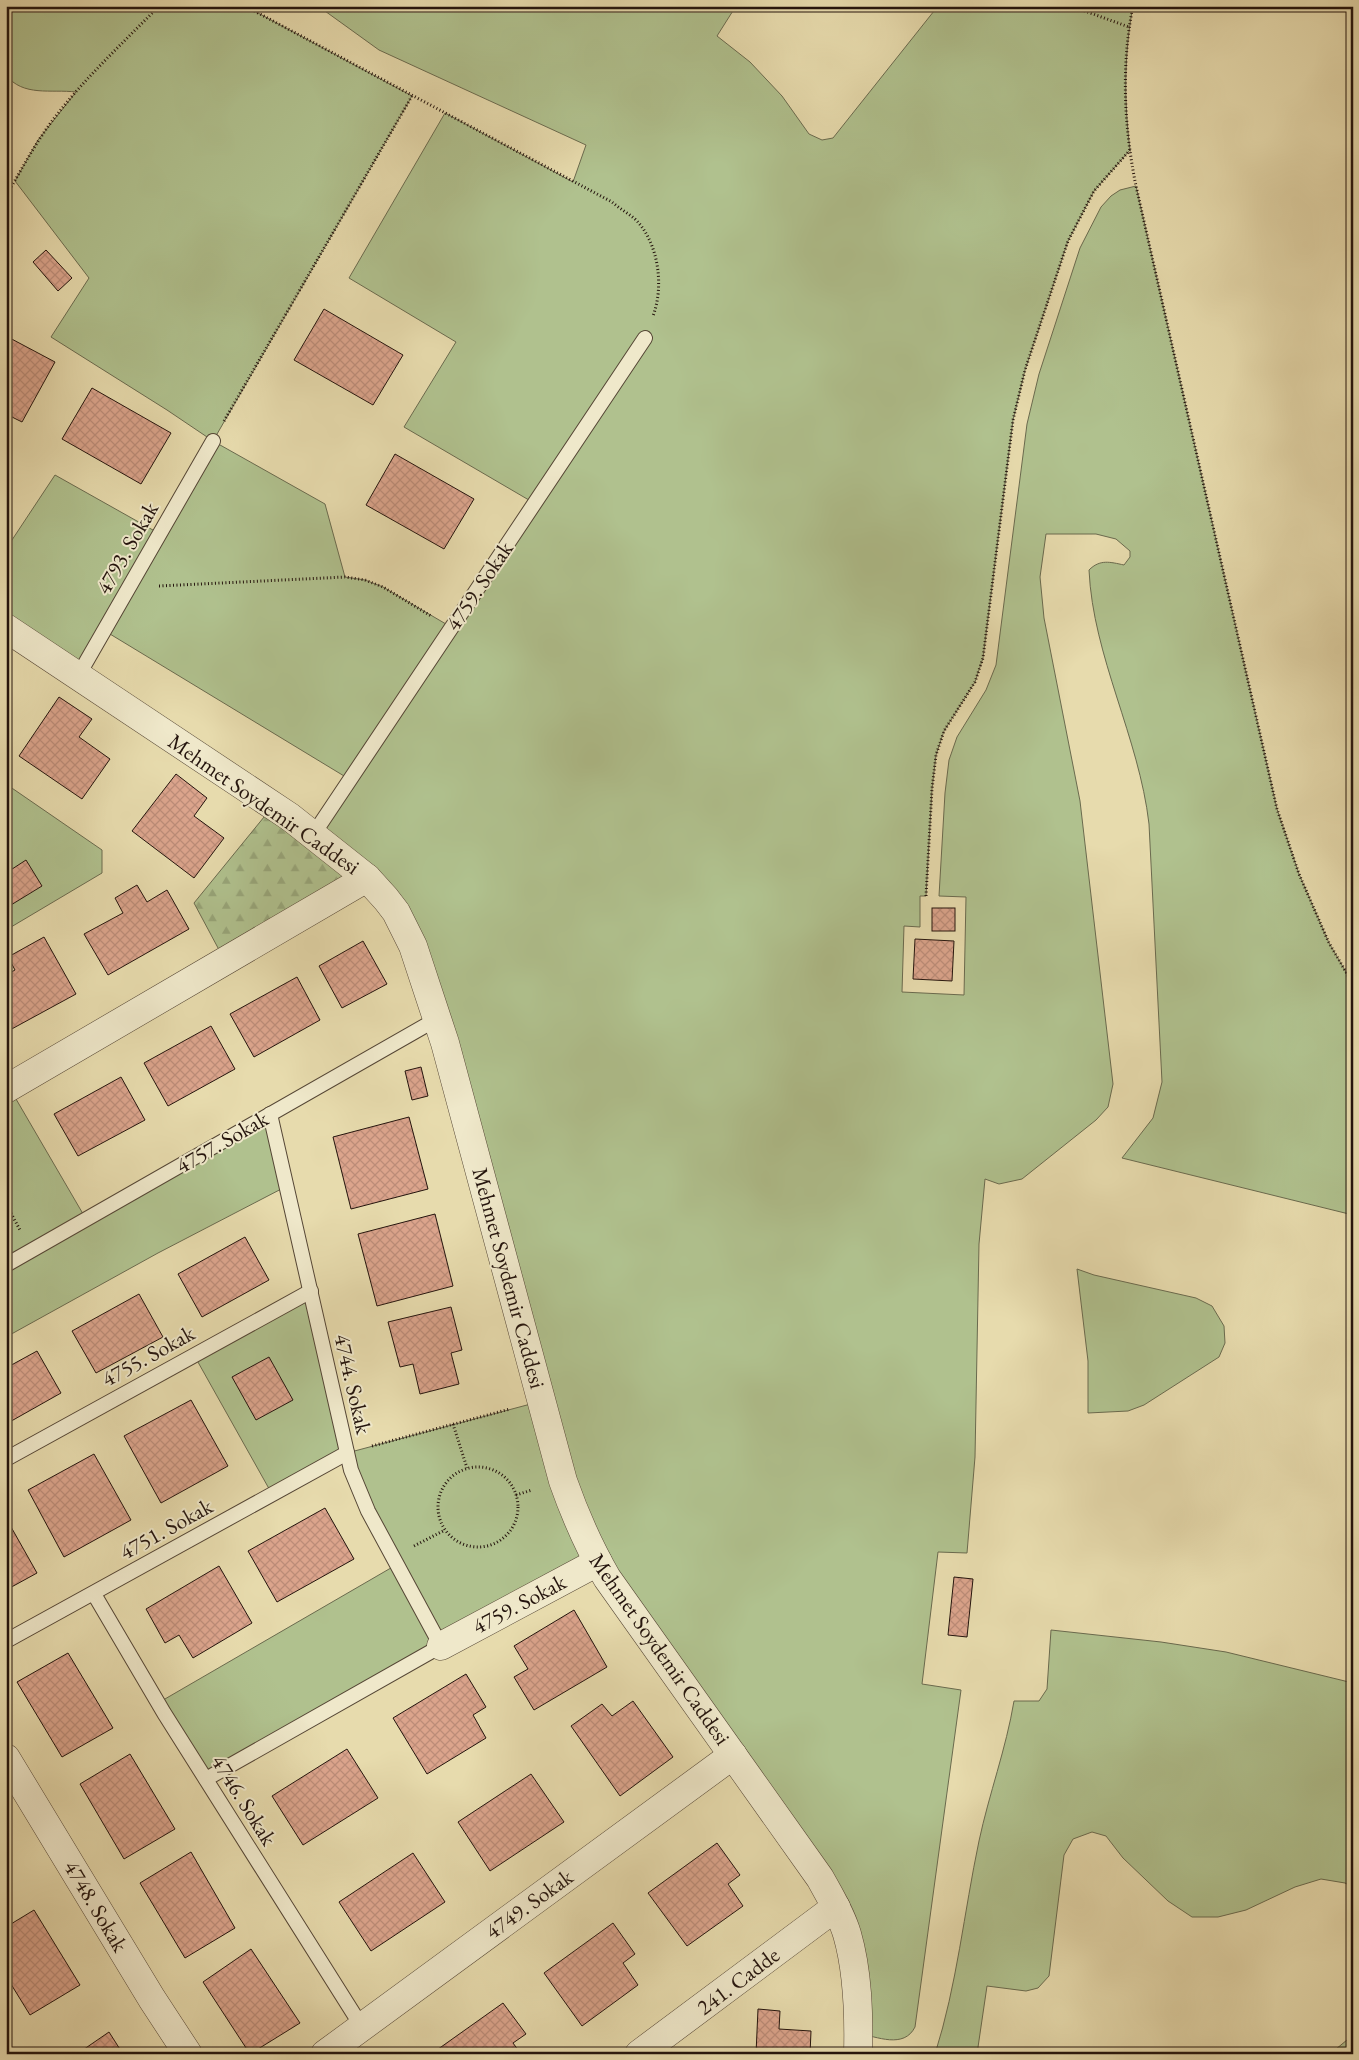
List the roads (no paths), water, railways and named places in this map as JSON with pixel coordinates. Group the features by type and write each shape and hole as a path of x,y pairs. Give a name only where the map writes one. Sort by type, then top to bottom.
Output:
{"street":[{"name":"Mehmet Soydemir Caddesi","path":"6,628 313,834 367,878 386,898 404,926 418,960 437,1018 572,1506 598,1562 820,1878 836,1907 846,1933 852,1958 857,2002 858,2054"},
{"path":"6,1088 367,878"},
{"name":"4759. Sokak","path":"440,1646 598,1562"},
{"name":"4749. Sokak","path":"325,2054 733,1755"},
{"name":"4748. Sokak","path":"6,1758 152,1999 188,2054"},
{"name":"241. Cadde","path":"639,2054 836,1907"}],"lane":[{"name":"4759. Sokak","path":"313,834 645,338"},
{"name":"4793. Sokak","path":"78,676 213,441"},
{"name":"4757. Sokak","path":"6,1265 437,1018"},
{"name":"4744. Sokak","path":"270,1114 347,1453 358,1490 440,1646"},
{"name":"4755. Sokak","path":"6,1459 310,1291"},
{"name":"4751. Sokak","path":"6,1641 347,1453"},
{"name":"4746. Sokak","path":"94,1594 164,1713 362,2027"},
{"path":"206,1779 440,1646"}]}
